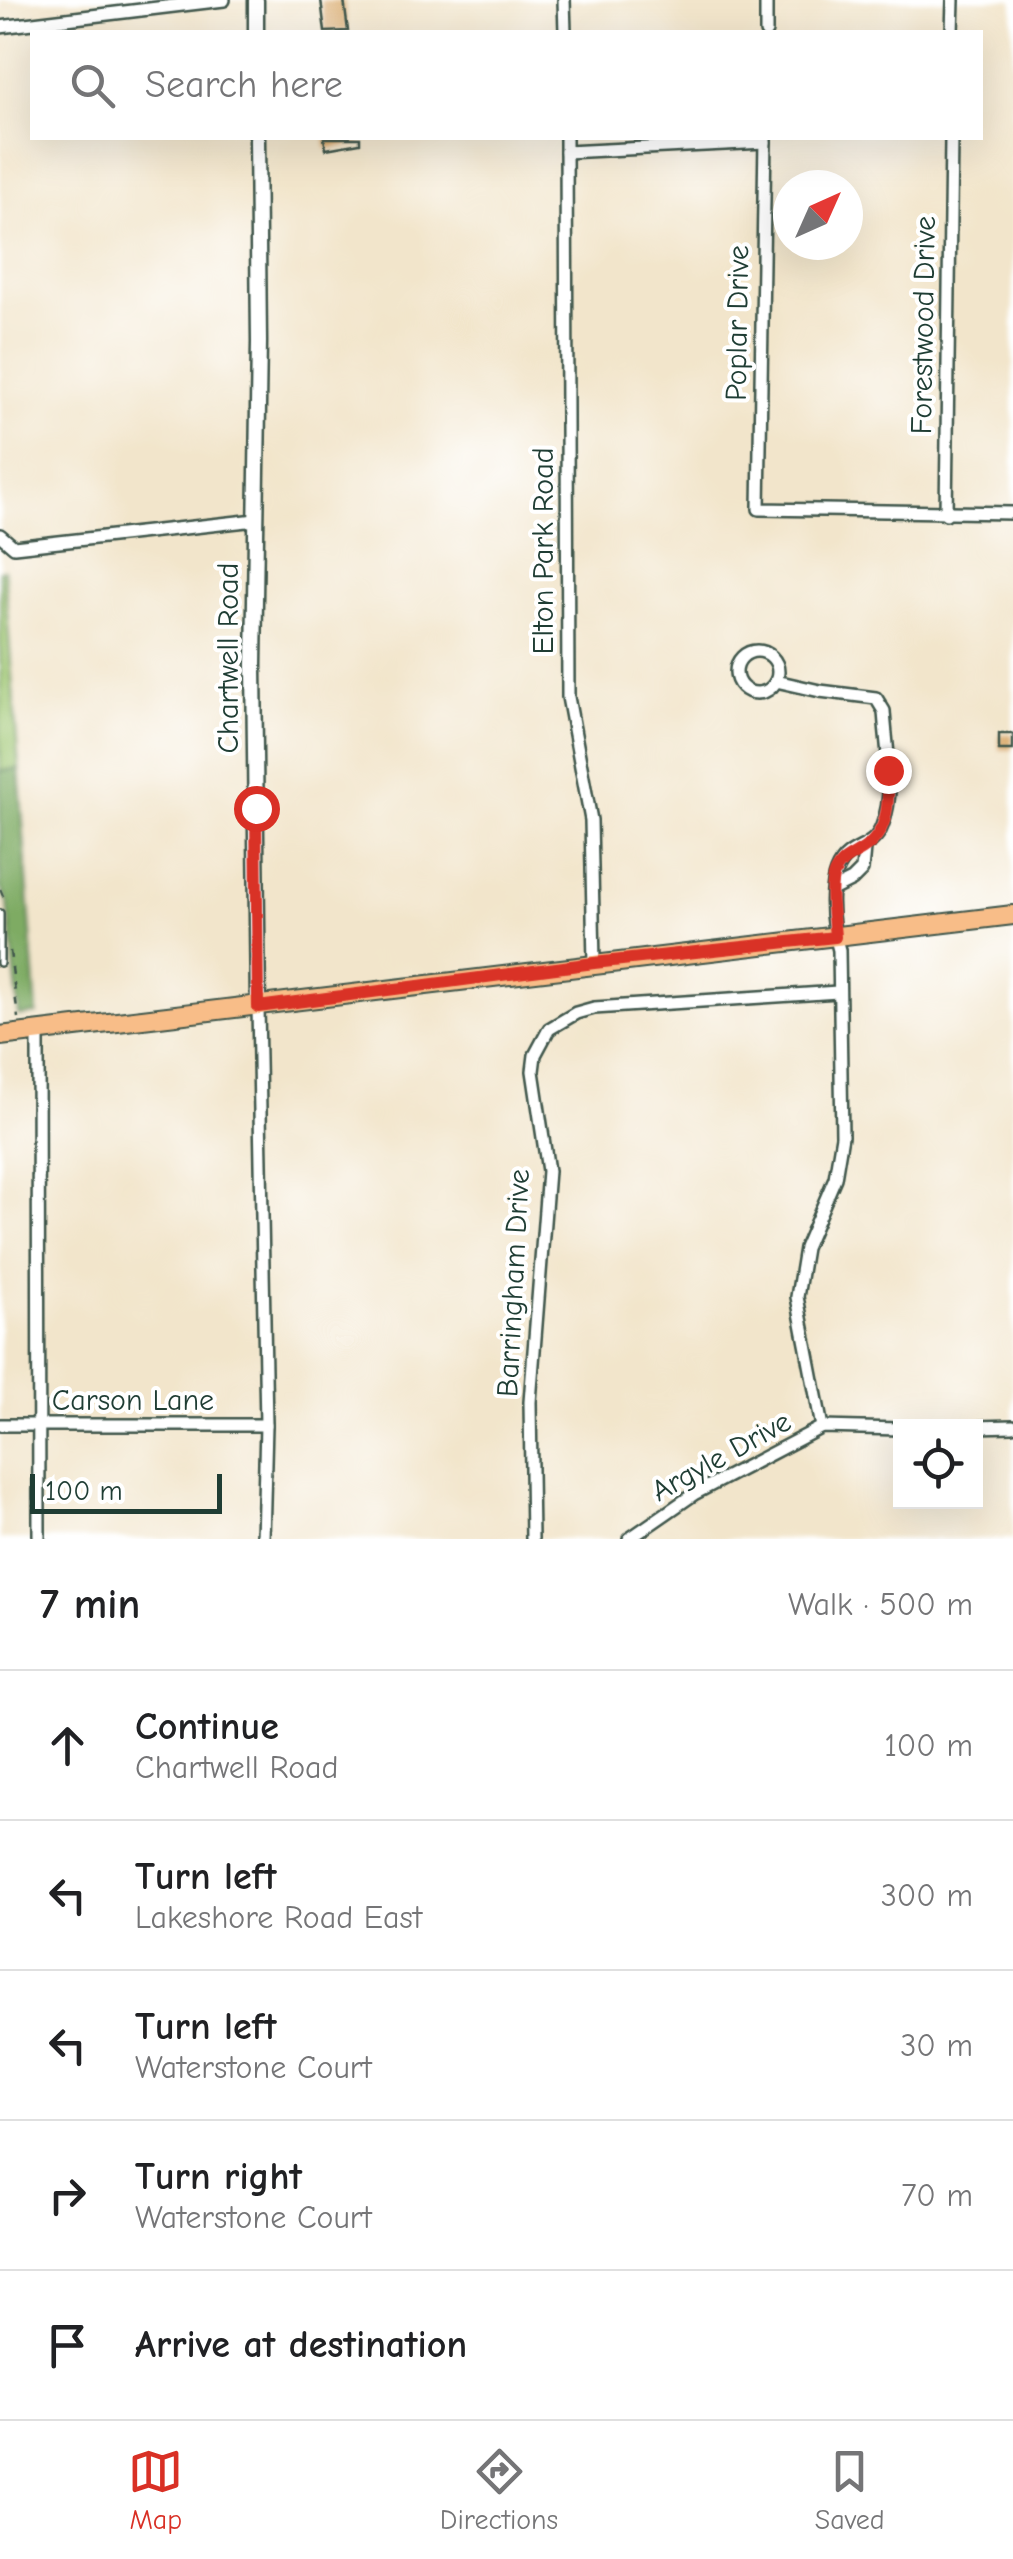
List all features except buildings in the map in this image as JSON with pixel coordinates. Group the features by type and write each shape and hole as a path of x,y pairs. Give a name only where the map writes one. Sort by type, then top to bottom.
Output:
{"main road":[{"path":"0,1036 1013,914"}],"street":[{"path":"0,27 224,0"},
{"path":"256,0 256,30"},
{"path":"564,0 565,30"},
{"path":"766,0 766,30"},
{"path":"952,30 953,0"},
{"name":"Chartwell Road","path":"257,140 258,1007 266,1424 264,1539"},
{"name":"Elton Park Road","path":"566,140 568,697 590,820 594,963"},
{"path":"566,152 766,140"},
{"name":"Poplar Drive","path":"766,140 758,509 946,514"},
{"name":"Forestwood Drive","path":"946,514 951,140"},
{"path":"946,514 1013,513"},
{"path":"0,534 14,546 256,520"},
{"path":"776,681 820,692 876,698 884,710 889,800 881,830 864,849 848,855 833,876 839,950 842,1136 835,1178 805,1248 798,1297 822,1427"},
{"path":"834,890 862,870 864,849"},
{"name":"Barringham Drive","path":"532,1539 530,1402 548,1171 533,1071 542,1038 558,1020 594,1008 838,992"},
{"path":"30,1033 39,1539"},
{"name":"Carson Lane","path":"0,1425 266,1424"},
{"path":"983,1427 1013,1426"},
{"name":"Argyle Drive","path":"629,1539 694,1494 822,1427 893,1429"}],"lane":[{"path":"76,18 77,30"},
{"path":"0,913 0,964"}],"path":[{"path":"0,889 6,903"},
{"path":"9,939 30,1033"}],"green space":[{"path":"4,570 19,769 0,771 0,571"},
{"path":"19,769 37,1014 19,1016 8,903 0,887 0,771"}],"route":[{"path":"256,808 258,1007 594,963 835,937 833,876 848,855 864,849 881,830 889,800 888,770"}]}
